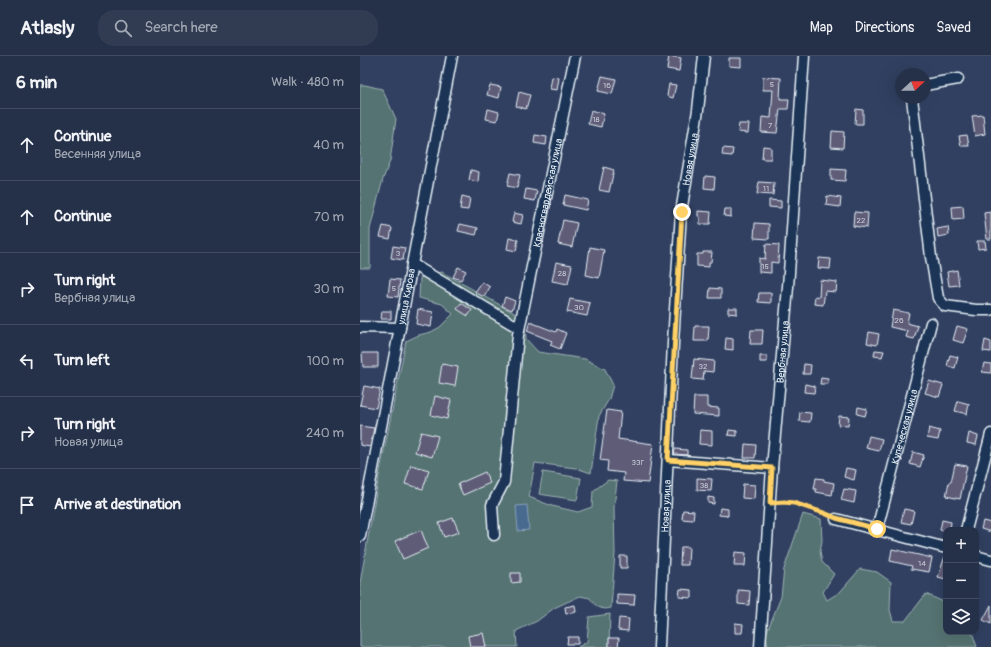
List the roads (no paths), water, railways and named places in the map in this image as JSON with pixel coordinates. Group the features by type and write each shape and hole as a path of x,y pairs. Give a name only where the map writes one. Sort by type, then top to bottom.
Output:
{"street":[{"name":"улица Кирова","path":"360,536 452,56"},
{"name":"Красногвардейская улица","path":"494,535 492,505 504,482 519,328 575,56"},
{"name":"Новая улица","path":"659,647 682,212 698,110 704,56"},
{"name":"Вербная улица","path":"760,647 772,468 788,287 804,56"},
{"path":"931,84 958,79"},
{"path":"913,104 931,257 938,298 945,306 976,310 991,310"},
{"path":"412,264 519,328"},
{"name":"Купеческая улица","path":"877,529 931,323"},
{"path":"360,328 400,328"},
{"path":"967,527 991,434"},
{"path":"668,460 772,468"},
{"path":"836,518 943,547"},
{"path":"979,557 991,560"}],"water":[{"path":"527,505 529,530 518,531 516,506"}]}
